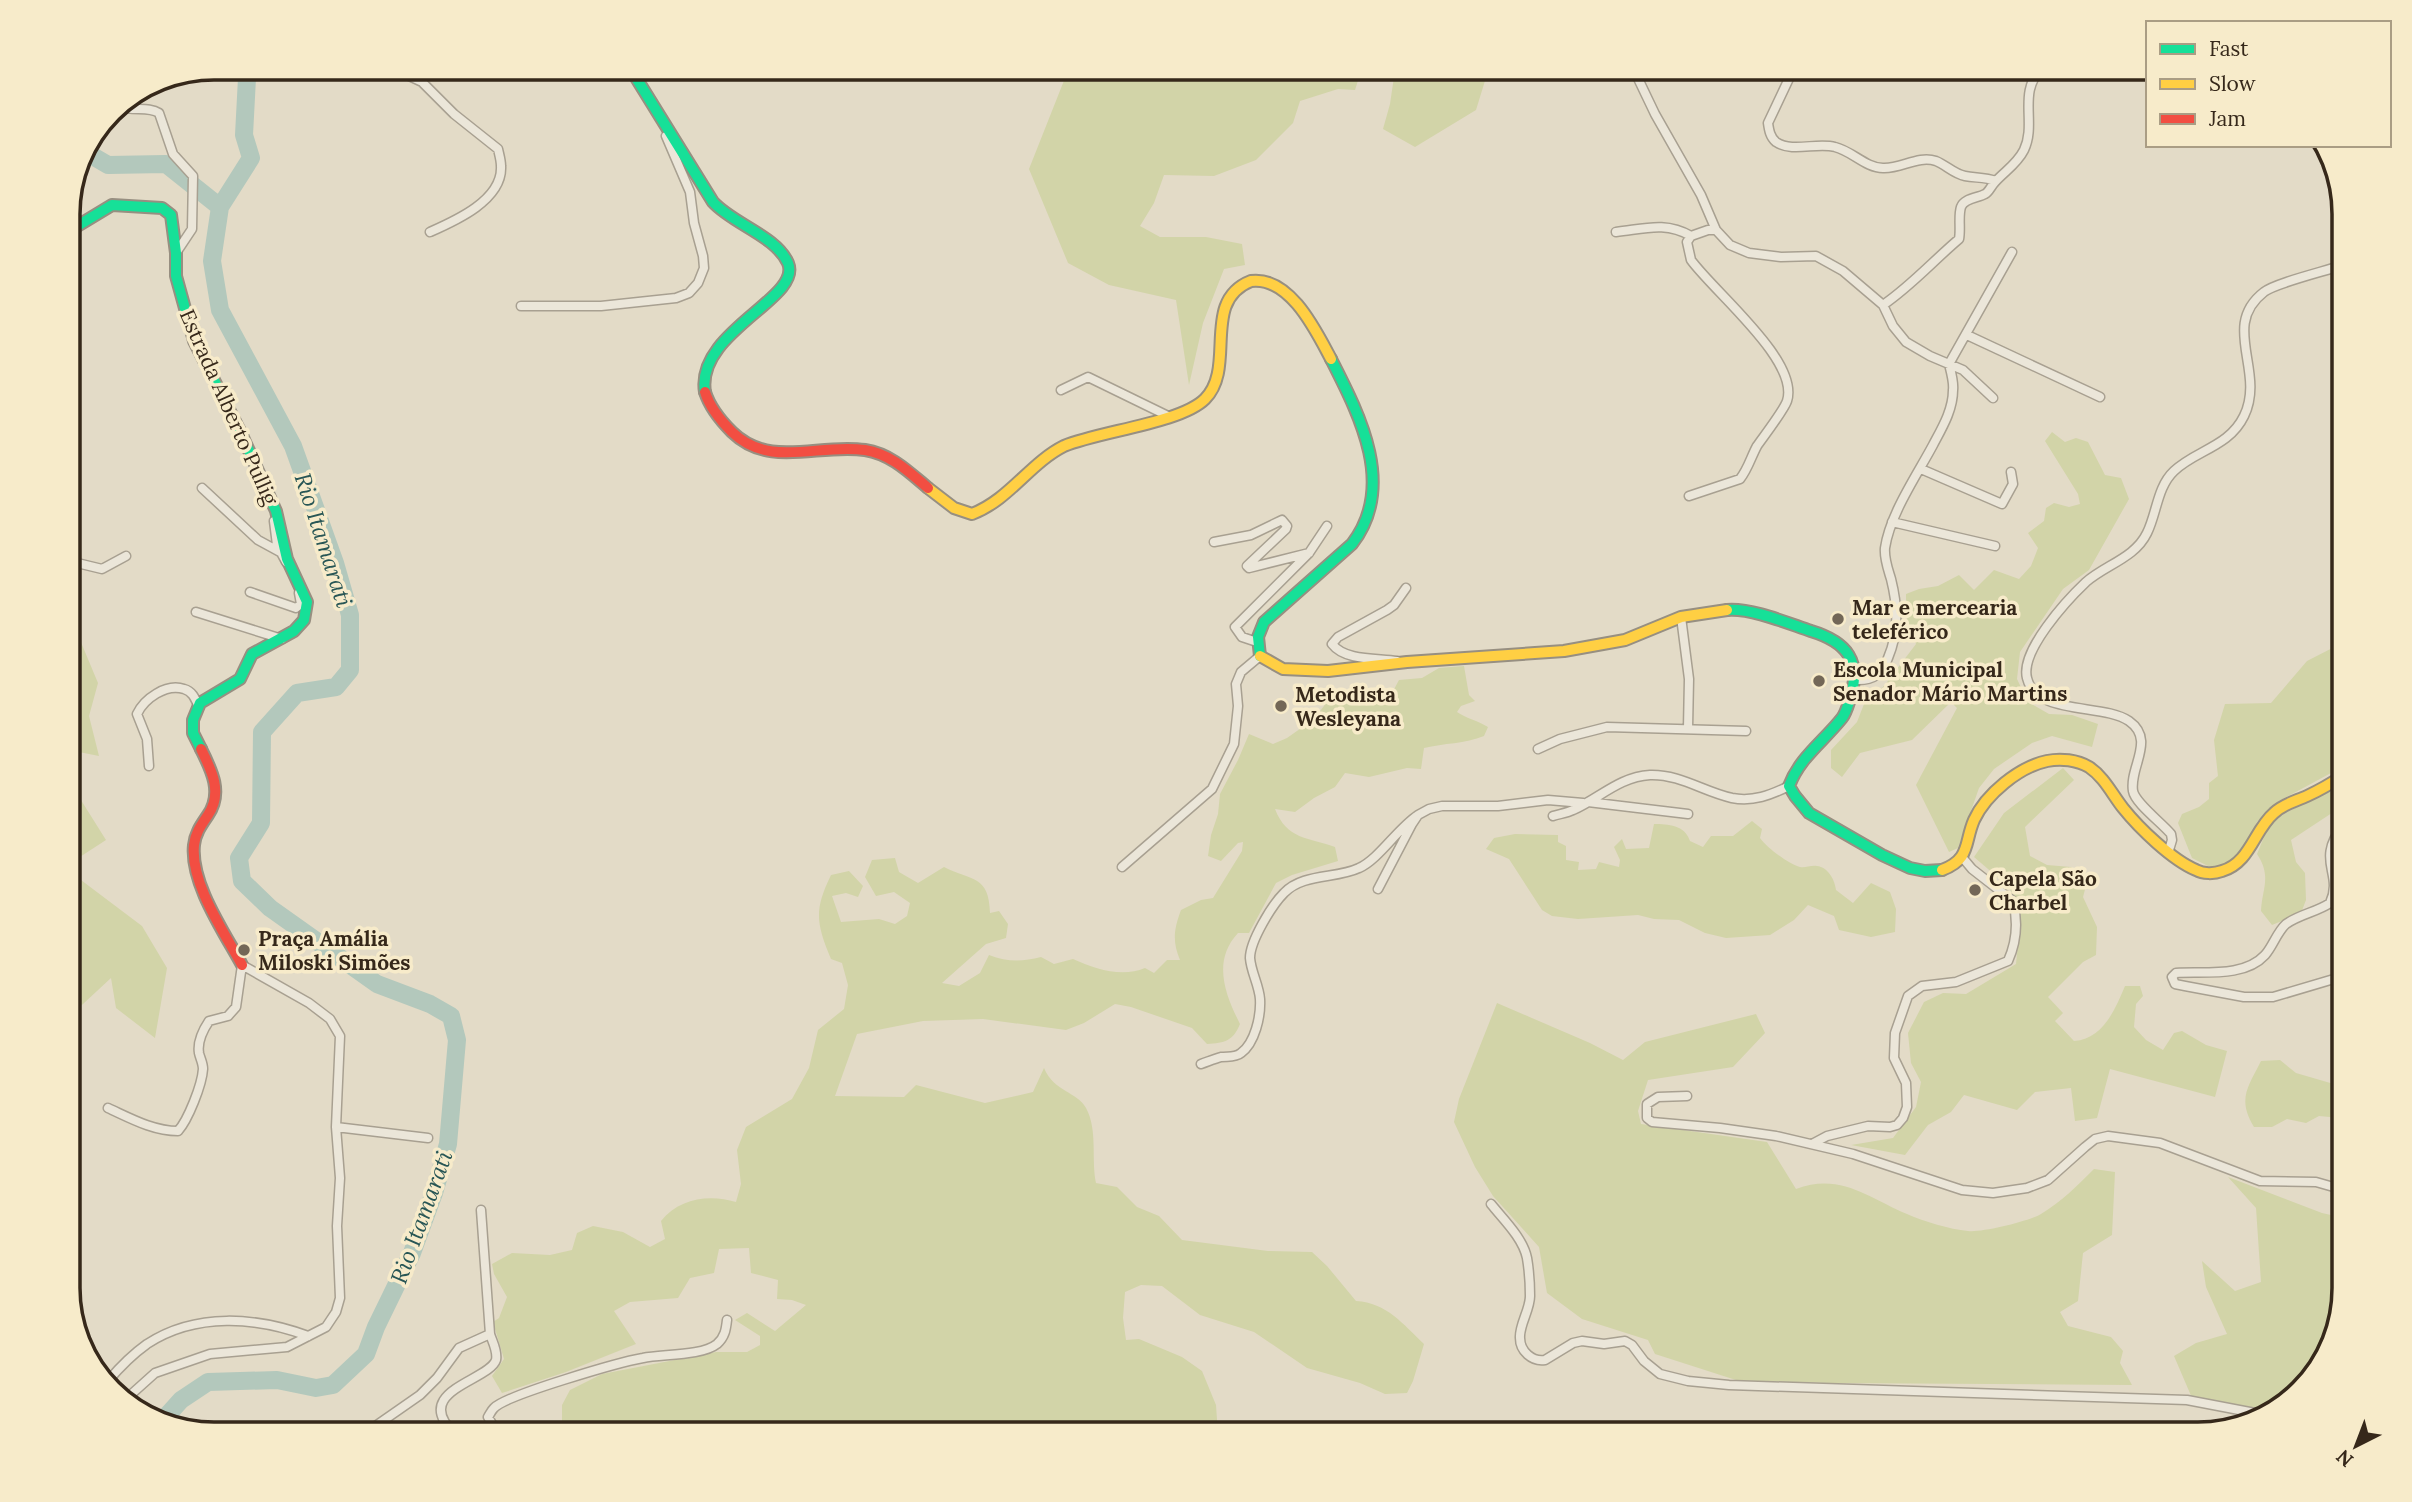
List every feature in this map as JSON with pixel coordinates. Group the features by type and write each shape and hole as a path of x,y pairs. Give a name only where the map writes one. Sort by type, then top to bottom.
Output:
{"street":[{"path":"418,80 454,114 498,149 502,168 496,185 479,206 461,218 430,232"},
{"path":"521,306 601,306 677,298 689,293 698,283 704,268 703,256 694,223 690,192 659,117 639,80"},
{"path":"1639,80 1701,195 1716,230 1730,245 1749,253 1816,257 1843,271 1883,305 1893,326 1906,342 1963,370 1993,398"},
{"path":"1788,80 1768,123 1769,132 1776,141 1789,146 1833,146 1851,152 1870,165 1883,168 1923,160 1936,162 1963,176 1983,176 1996,181"},
{"path":"1883,305 1899,295 1959,239 1961,207 1987,193 2018,161 2026,146 2029,130 2028,96 2032,80"},
{"path":"131,110 154,110 159,113 173,154 193,176 192,229 176,253"},
{"path":"659,117 714,206 768,242 785,259 790,271 789,279 775,295 721,342 709,357 704,372 704,389 711,408 728,429 748,445 772,454 837,450 867,451 887,457 919,479 960,514 971,514 987,507 1044,458 1074,441 1168,416 1198,405 1216,384 1225,305 1234,290 1251,280 1266,280 1291,296 1310,317 1364,432 1372,460 1371,489 1367,518 1359,535 1346,551 1301,586 1262,624 1257,642 1259,656"},
{"name":"Estrada Alberto Pullig","path":"81,224 113,205 162,208 171,215 176,275 194,341 241,433 276,511 286,559 307,601 304,620 294,631 252,654 244,674 238,681 204,698 198,705"},
{"path":"1616,232 1665,226 1677,228 1690,236"},
{"path":"1689,496 1740,479 1760,442 1784,407 1789,384 1777,358 1764,341 1691,260 1687,242 1690,236 1716,230"},
{"path":"1856,680 1868,681 1877,676 1885,666 1897,631 1897,610 1886,565 1885,549 1892,522 1952,405 1954,388 1949,364 2012,252"},
{"path":"2169,850 2171,834 2137,798 2133,790 2142,746 2138,731 2130,722 2111,713 2057,705 2038,695 2026,680 2026,662 2055,615 2087,581 2127,556 2140,544 2147,533 2161,489 2174,471 2223,441 2243,418 2251,397 2250,371 2242,324 2248,309 2265,291 2331,269"},
{"path":"1967,335 2099,397"},
{"path":"1062,390 1088,377 1168,416"},
{"path":"1921,469 2002,504 2013,484 2011,472"},
{"path":"202,488 258,540 280,552"},
{"path":"250,592 299,607 301,598 280,552 275,534 276,511"},
{"path":"1214,542 1258,533 1282,520 1287,526 1286,529 1266,550 1247,564 1248,567 1309,553"},
{"path":"1892,522 1995,546"},
{"path":"1257,642 1242,637 1235,627 1309,553 1327,526"},
{"path":"81,564 102,569 127,556"},
{"path":"1406,587 1388,610 1338,637 1332,644 1339,652 1354,656 1407,662"},
{"path":"1259,656 1283,669 1328,671 1407,662 1564,651 1625,640 1681,617 1731,609 1830,637 1847,652 1856,680 1844,716 1802,760 1789,786 1767,796 1732,798 1694,783 1651,775 1629,778 1574,810 1552,817"},
{"path":"196,612 282,639"},
{"path":"1681,617 1689,679 1688,728"},
{"path":"1122,867 1212,789 1234,744 1238,706 1236,684 1241,672 1259,656"},
{"path":"132,1393 155,1373 210,1354 287,1346 326,1327 340,1298 337,1226 340,1178 336,1127 340,1036 336,1027 309,1003 242,965 212,912 198,874 193,849 196,833 216,799 215,784 193,733 192,724 198,705 192,694 184,689 174,688 145,700 137,714 146,739 149,765"},
{"path":"1538,749 1560,739 1607,727 1746,731"},
{"path":"1789,786 1805,811 1881,854 1928,872 1946,868 1962,857 1973,822 1990,796 2025,769 2058,759 2077,762 2094,769 2126,811 2190,868 2209,873 2233,866 2252,845 2260,827 2281,806 2332,782"},
{"path":"1201,1065 1221,1057 1238,1056 1246,1049 1256,1026 1260,999 1250,958 1252,944 1285,892 1305,880 1333,876 1363,867 1405,824 1429,809 1442,806 1498,806 1548,800 1688,814"},
{"path":"1378,889 1418,815"},
{"path":"2332,843 2328,856 2332,872"},
{"path":"1812,1144 1827,1136 1861,1128 1897,1125 1907,1107 1906,1083 1894,1058 1895,1033 1909,996 1922,986 1956,982 2008,961 2015,946 2016,924 2012,901 1972,869 1962,857"},
{"path":"2332,899 2330,903 2294,919 2283,927 2264,956 2254,964 2223,971 2176,973 2172,977 2175,984 2244,997 2273,997 2332,980"},
{"path":"108,1108 150,1127 178,1131 184,1125 202,1078 199,1042 209,1021 228,1016 236,1007 242,965"},
{"path":"1687,1096 1658,1097 1647,1104 1647,1118 1652,1122 1720,1128 1812,1144 1853,1154 1962,1190 1993,1193 2027,1188 2048,1180 2095,1139 2108,1136 2160,1143 2260,1181 2316,1182 2332,1186"},
{"path":"336,1127 428,1138"},
{"path":"1491,1203 1515,1234 1526,1254 1530,1297 1519,1337 1528,1356 1539,1361 1573,1343 1582,1341 1604,1344 1625,1341 1660,1374 1688,1381 1730,1385 2187,1400 2247,1412"},
{"path":"446,1422 442,1412 447,1395 489,1369 496,1361 496,1351 490,1334 481,1210"},
{"path":"114,1375 147,1345 169,1333 205,1323 238,1320 261,1322 308,1336"},
{"path":"490,1422 488,1418 494,1407 570,1379 642,1358 705,1349 716,1344 725,1333 727,1320"},
{"path":"381,1422 421,1395 459,1348 490,1334"}],"green space":[{"path":"1064,80 1358,80 1355,90 1338,89 1300,101 1293,123 1256,160 1214,176 1164,175 1154,203 1140,226 1160,237 1206,237 1242,244 1245,265 1224,269 1203,323 1189,385 1176,300 1109,285 1068,263 1029,169"},
{"path":"1394,80 1485,80 1476,110 1415,147 1383,129"},
{"path":"2052,432 2065,442 2076,438 2088,442 2105,475 2121,478 2129,499 2089,570 2063,589 2020,652 2017,679 2028,702 2049,714 2072,715 2098,724 2092,747 2052,736 2032,743 1994,769 1979,788 1958,848 1949,852 1916,785 1957,708 1951,702 1912,740 1860,753 1842,777 1831,768 1831,750 1857,722 1864,704 1884,686 1916,644 1906,616 1906,594 1938,586 1959,575 1974,590 1994,570 2019,579 2031,566 2038,548 2028,533 2044,521 2046,508 2054,503 2069,507 2080,504 2078,494 2045,441"},
{"path":"81,642 98,683 89,716 99,756 81,752"},
{"path":"2331,648 2332,773 2277,802 2257,822 2243,852 2232,862 2212,868 2192,858 2178,823 2182,814 2199,807 2209,799 2209,783 2218,776 2214,740 2225,704 2271,703 2307,661"},
{"path":"1464,666 1469,695 1475,701 1461,706 1457,712 1488,727 1484,736 1424,748 1421,769 1407,768 1369,777 1345,773 1335,787 1295,812 1275,809 1292,832 1335,847 1338,861 1292,875 1276,883 1249,933 1238,933 1230,944 1223,966 1224,978 1240,1024 1228,1040 1207,1044 1192,1028 1115,1004 1084,1023 1066,1030 983,1019 923,1021 857,1034 835,1096 904,1097 916,1085 985,1103 1033,1092 1044,1068 1054,1082 1086,1108 1092,1126 1096,1183 1117,1187 1137,1207 1159,1216 1182,1240 1268,1251 1312,1252 1356,1301 1386,1310 1424,1344 1407,1393 1385,1394 1360,1383 1307,1368 1254,1332 1200,1315 1162,1286 1141,1285 1125,1292 1123,1318 1126,1340 1139,1339 1182,1357 1202,1371 1216,1405 1217,1422 562,1422 562,1405 570,1390 602,1374 716,1352 747,1352 760,1345 760,1336 735,1320 747,1313 775,1331 806,1305 777,1299 778,1280 751,1273 749,1248 719,1249 714,1273 690,1278 678,1298 630,1302 614,1311 636,1344 566,1372 502,1393 492,1376 504,1359 493,1322 499,1318 507,1297 494,1274 492,1264 512,1253 550,1255 572,1250 577,1233 593,1226 623,1232 650,1247 665,1239 661,1221 677,1207 706,1198 736,1202 741,1184 737,1150 746,1127 792,1099 809,1068 818,1030 844,1009 848,985 842,963 831,959 822,936 819,917 822,898 831,875 849,871 863,886 858,897 846,893 832,896 841,922 879,919 895,924 907,916 910,903 894,892 876,896 865,877 872,860 895,858 899,872 918,883 944,867 982,885 989,901 990,913 999,911 1008,924 1006,938 986,944 942,983 959,986 980,973 989,955 1015,960 1041,957 1054,964 1073,959 1109,971 1127,972 1145,968 1154,973 1167,960 1180,960 1175,935 1181,910 1201,900 1213,898 1242,851 1243,842 1238,843 1221,861 1208,856 1220,794 1249,734 1273,744 1287,738 1314,719 1330,698 1376,691 1383,700 1392,693 1399,680 1422,678 1439,668"},
{"path":"2063,768 2074,780 2025,827 2030,856 2047,865 2071,867 2087,882 2083,897 2097,927 2096,955 2083,962 2048,997 2063,1013 2055,1021 2074,1041 2084,1039 2093,1035 2107,1022 2125,986 2140,986 2143,996 2136,1004 2134,1027 2146,1040 2163,1050 2174,1033 2182,1031 2206,1045 2227,1051 2215,1097 2110,1069 2097,1118 2075,1121 2071,1088 2035,1092 2017,1110 1964,1095 1951,1112 1928,1125 1905,1155 1851,1145 1893,1138 1916,1107 1921,1082 1911,1063 1908,1033 1924,1002 1943,993 1966,994 2016,964 2021,912 2009,887 1974,857 2004,813"},
{"path":"2332,791 2332,813 2291,840 2296,862 2305,873 2306,900 2301,913 2272,925 2261,911 2265,876 2257,854 2269,825 2287,812"},
{"path":"81,800 106,840 81,856"},
{"path":"1752,821 1762,829 1760,838 1773,851 1800,867 1815,866 1828,871 1836,890 1853,903 1871,883 1890,892 1896,909 1895,932 1871,937 1839,930 1834,916 1808,905 1794,920 1770,935 1726,938 1705,933 1679,920 1638,915 1578,919 1552,916 1542,910 1509,859 1486,849 1494,838 1515,834 1558,835 1558,842 1566,846 1566,860 1579,862 1578,870 1596,869 1599,862 1619,867 1620,860 1614,847 1622,839 1626,849 1649,848 1654,824 1680,829 1690,841 1703,847 1711,836 1733,836"},
{"path":"81,880 142,926 167,968 155,1038 116,1008 111,978 81,1006"},
{"path":"1497,1003 1623,1060 1645,1042 1756,1014 1765,1033 1733,1067 1648,1080 1638,1111 1641,1124 1767,1142 1796,1189 1827,1183 1840,1185 1921,1220 1953,1229 1974,1231 2016,1223 2041,1214 2075,1188 2094,1169 2115,1172 2112,1235 2083,1253 2078,1301 2060,1312 2068,1326 2111,1337 2123,1351 2120,1363 2132,1385 1739,1381 1655,1354 1648,1340 1582,1319 1547,1293 1539,1247 1493,1196 1475,1167 1454,1122 1459,1099"},
{"path":"2280,1060 2296,1073 2332,1083 2332,1119 2319,1116 2306,1123 2287,1119 2272,1127 2254,1127 2245,1101 2261,1061"},
{"path":"2228,1177 2332,1215 2332,1287 2327,1322 2314,1354 2304,1369 2279,1394 2242,1413 2192,1398 2174,1356 2196,1343 2227,1334 2206,1287 2202,1261 2235,1291 2261,1282 2256,1208"}],"waterway":[{"name":"Rio Itamarati","path":"169,1413 181,1400 208,1382 277,1380 316,1388 333,1385 366,1354 412,1253 434,1193 448,1144 457,1040 451,1016 430,1004 377,984 270,908 242,881 239,858 261,823 262,732 297,693 336,687 350,670 350,615 335,563 293,446 220,310 212,261 220,207 251,158 244,135 247,80"},
{"path":"93,157 108,165 166,164 220,207"}],"traffic: fast":[{"path":"637,80 713,202 774,245 788,263 788,276 780,289 716,351 706,371 705,392"},
{"path":"81,224 112,205 162,208 171,215 176,276 194,341 241,433 276,511 287,559 307,602 304,620 294,631 252,654 240,679 200,703 193,720 193,733 201,749"},
{"path":"1260,656 1258,637 1264,622 1352,544 1365,522 1372,498 1373,474 1362,426 1331,359"},
{"path":"1727,610 1758,614 1824,636 1842,647 1852,664 1853,686 1845,714 1806,758 1789,786 1809,813 1910,868 1942,870"}],"traffic: slow":[{"path":"928,488 954,508 972,514 997,500 1040,462 1064,446 1159,420 1194,407 1205,399 1214,386 1219,370 1222,319 1227,303 1236,290 1251,281 1278,287 1289,296 1309,321 1331,359"},
{"path":"1260,656 1283,669 1328,671 1407,662 1564,651 1625,640 1681,617 1727,610"},
{"path":"1942,870 1958,861 1979,810 1995,791 2025,769 2047,761 2069,760 2089,767 2130,816 2157,843 2187,865 2209,873 2222,871 2239,861 2267,820 2278,810 2332,782"}],"traffic: jam":[{"path":"705,392 720,418 732,432 747,443 778,452 847,449 874,452 899,464 928,488"},
{"path":"201,749 212,774 215,798 196,837 194,860 210,907 242,965"}],"place":[{"name":"Mar e mercearia teleférico","path":"1838,619"},
{"name":"Escola Municipal Senador Mário Martins","path":"1819,681"},
{"name":"Metodista Wesleyana","path":"1281,706"},
{"name":"Capela São Charbel","path":"1975,890"},
{"name":"Praça Amália Miloski Simões","path":"244,950"}]}
